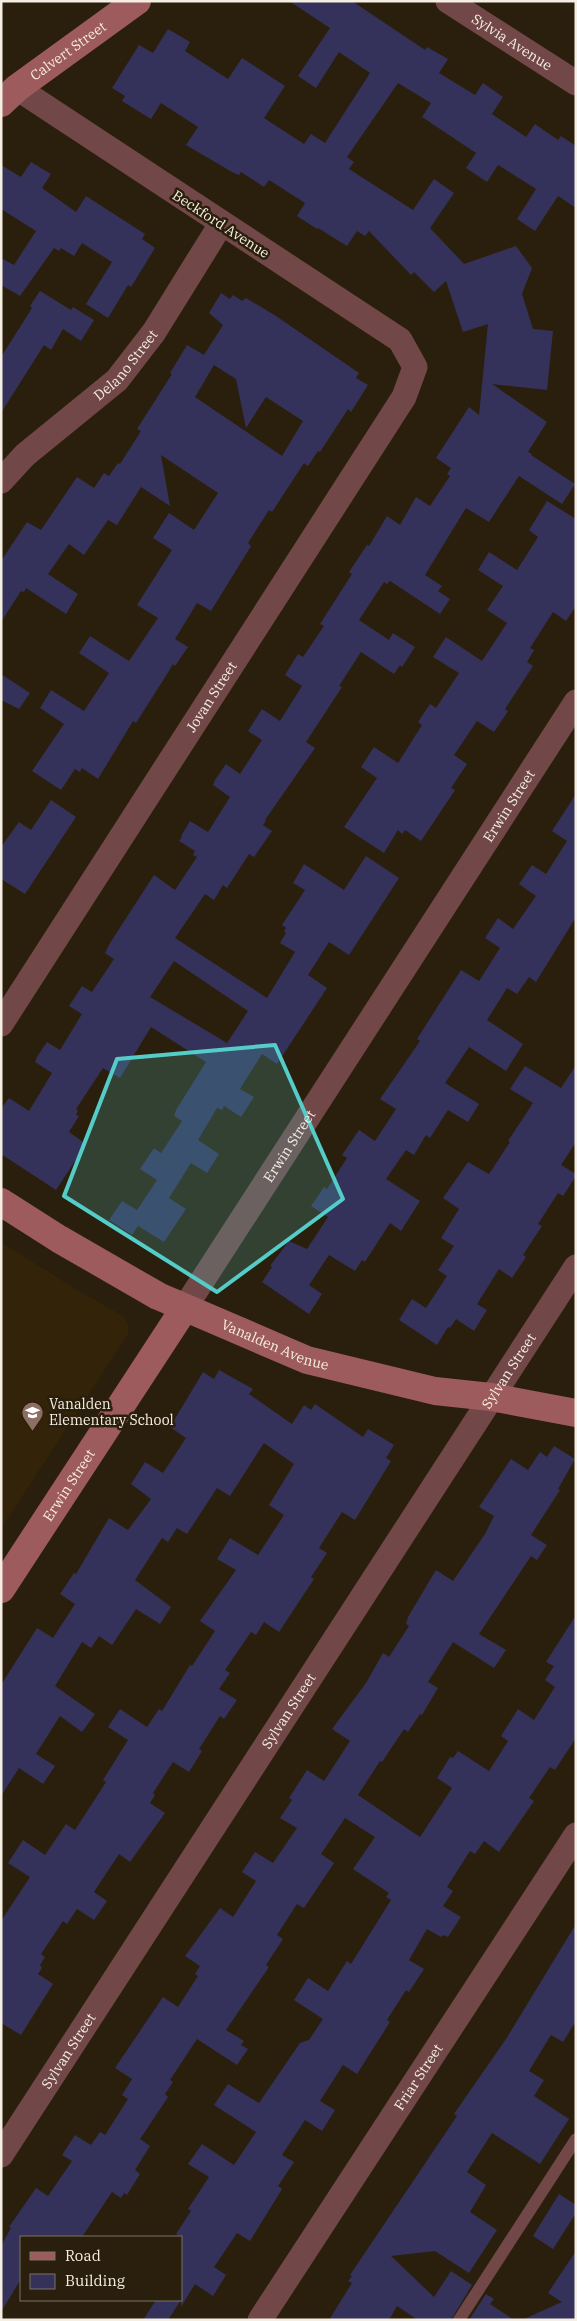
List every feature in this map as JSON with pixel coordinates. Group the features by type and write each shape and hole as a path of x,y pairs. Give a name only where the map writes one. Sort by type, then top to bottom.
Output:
{"street":[{"name":"Calvert Street","path":"9,96 137,1"},
{"name":"Sylvia Avenue","path":"448,1 576,83"},
{"name":"Beckford Avenue","path":"9,96 221,224 400,340 415,368"},
{"name":"Delano Street","path":"1,481 25,455 116,380 154,332 221,224"},
{"name":"Jovan Street","path":"1,1024 404,397 415,368"},
{"name":"Erwin Street","path":"1,1589 576,702"},
{"name":"Vanalden Avenue","path":"1,1202 144,1289 184,1309 307,1360 435,1391 491,1397 576,1413"},
{"name":"Sylvan Street","path":"1,2156 576,1267"},
{"name":"Friar Street","path":"260,2320 576,1834"}],"lane":[{"path":"459,2320 576,2139"}],"highlighted area":[{"path":"275,1045 343,1199 217,1292 64,1196 117,1059"}],"shaded area":[{"name":"Vanalden Elementary School","path":"1,1242 123,1316 128,1324 128,1334 1,1529"}],"building":[{"path":"289,1 352,1 425,50 427,47 448,59 439,73 475,95 483,83 503,97 492,114 526,137 535,124 558,140 561,136 576,146 576,208 558,196 535,231 517,219 536,189 498,165 487,182 466,168 476,153 422,117 431,103 398,83 347,157 354,162 349,169 413,210 434,179 454,193 430,228 464,264 516,246 532,268 522,294 533,329 553,331 547,390 492,384 547,422 528,452 575,484 562,504 519,476 489,522 466,508 425,575 442,586 438,591 450,599 440,614 390,581 387,584 384,582 359,620 389,640 393,633 415,647 402,667 400,665 394,674 361,652 339,686 342,687 306,742 315,748 265,820 263,825 272,831 254,857 249,854 227,888 223,885 214,900 205,894 175,938 267,998 295,952 280,943 286,933 284,932 286,928 282,925 305,890 293,883 304,864 344,890 366,856 399,878 349,955 329,942 308,975 327,988 277,1064 262,1054 240,1089 254,1097 241,1117 224,1106 222,1110 217,1108 198,1140 219,1154 207,1173 191,1163 169,1198 186,1209 164,1242 138,1226 132,1235 109,1220 122,1201 137,1210 157,1180 140,1169 154,1148 161,1153 182,1121 174,1116 176,1110 206,1062 151,1027 120,1078 103,1068 76,1109 78,1110 76,1115 79,1116 69,1132 86,1144 56,1190 1,1154 1,1109 9,1098 29,1111 52,1073 35,1062 37,1057 47,1042 60,1050 82,1014 69,1006 82,986 92,992 114,959 105,953 154,875 175,890 197,857 193,855 195,851 179,841 181,836 190,821 208,832 230,797 213,785 215,780 226,764 240,774 262,740 248,731 262,709 280,721 302,686 285,675 298,654 303,657 324,626 320,624 352,574 349,572 367,545 369,546 387,516 400,525 416,497 430,506 450,476 447,474 451,468 436,458 469,407 479,415 488,324 463,332 446,281 434,292 414,272 411,275 369,231 365,236 357,231 347,246 317,229 297,216 305,203 269,180 264,187 241,172 239,175 232,172 186,145 198,127 161,103 151,119 122,101 125,96 112,88 139,45 153,53 168,29 190,42 185,51 228,79 242,58 285,86 264,118 304,144 311,134 325,143 370,73 339,52 316,88 298,76 330,28","holes":["174,961 248,1011 227,1043 150,997"]},
{"path":"31,162 51,174 42,188 76,212 86,196 145,234 142,239 155,248 131,287 128,285 108,318 86,304 112,262 82,243 74,256 61,248 59,251 54,248 20,296 1,285 1,258 14,265 36,231 1,209 1,165 21,177"},
{"path":"40,291 71,310 73,307 94,320 81,341 63,329 51,350 44,345 1,413 1,357 32,308 30,306"},
{"path":"221,293 230,299 233,295 242,301 246,298 276,316 359,373 356,378 368,385 351,412 348,409 320,452 318,451 308,466 304,463 272,512 269,510 248,543 251,546 211,611 197,603 175,639 188,647 175,666 173,664 136,723 133,721 98,779 82,768 80,772 75,769 61,790 32,771 64,724 40,708 51,690 84,711 109,673 79,653 90,636 129,661 158,618 137,605 172,550 153,538 169,513 194,530 218,493 161,455 170,506 141,487 117,525 108,520 84,555 69,544 48,574 78,594 66,614 26,588 24,592 21,591 1,622 1,561 27,522 41,530 77,477 94,488 104,473 109,476 118,463 120,464 141,431 137,429 172,374 170,373 187,345 204,355 223,325 209,313","holes":["214,365 236,379 246,428 266,397 303,421 282,456 195,397"]},
{"path":"547,501 576,519 576,606 566,621 553,612 530,648 534,650 527,662 533,666 505,709 508,711 494,732 477,721 454,755 467,764 451,788 455,790 421,841 405,830 402,834 398,830 384,853 344,827 377,778 361,767 374,747 398,763 422,725 418,722 430,704 436,708 459,673 433,657 446,637 482,661 507,623 487,610 503,586 478,570 489,552 517,570 538,537 529,530"},
{"path":"1,674 30,693 19,709 1,700"},
{"path":"576,794 576,917 536,982 529,977 517,994 507,988 487,1020 523,1044 506,1071 469,1047 445,1083 479,1104 468,1122 448,1110 430,1138 426,1135 414,1155 406,1150 386,1179 420,1201 401,1231 390,1223 365,1262 362,1260 355,1271 329,1255 309,1285 322,1294 309,1314 262,1282 272,1267 270,1266 289,1241 307,1249 328,1217 311,1206 324,1187 327,1189 347,1158 342,1155 359,1130 375,1141 396,1109 380,1099 420,1041 417,1039 461,970 479,981 500,948 485,938 498,918 513,929 536,896 519,884 532,865 546,874 567,841 552,831"},
{"path":"51,800 76,817 25,894 1,879 1,847 19,822 31,830"},
{"path":"576,1065 576,1142 561,1165 576,1174 576,1176 563,1196 558,1193 538,1224 542,1226 523,1255 526,1257 512,1278 499,1269 477,1304 487,1310 474,1331 456,1319 450,1328 448,1327 437,1345 399,1320 412,1299 426,1308 447,1276 438,1270 454,1246 441,1238 459,1209 443,1198 468,1162 489,1174 510,1142 508,1141 533,1103 510,1089 525,1066 561,1088"},
{"path":"219,1370 253,1389 249,1394 292,1424 304,1405 311,1410 315,1404 363,1437 368,1429 394,1445 386,1458 391,1461 355,1520 342,1512 319,1548 327,1553 311,1577 314,1579 279,1632 264,1622 256,1635 251,1632 225,1670 230,1673 219,1689 237,1700 224,1719 220,1716 199,1749 202,1751 189,1772 173,1762 153,1793 155,1795 150,1803 165,1813 130,1862 119,1854 94,1892 107,1901 94,1920 77,1909 67,1924 63,1921 41,1954 45,1957 40,1965 42,1968 38,1974 53,1984 21,2035 1,2023 1,1921 30,1877 8,1863 23,1840 45,1855 66,1824 75,1830 106,1782 103,1780 128,1740 108,1727 120,1709 147,1727 159,1709 162,1711 190,1665 192,1666 215,1631 200,1621 236,1570 217,1559 230,1538 258,1555 284,1515 269,1505 294,1464 264,1443 230,1496 217,1488 187,1534 177,1528 168,1542 162,1538 135,1580 171,1607 160,1624 136,1609 112,1645 99,1636 91,1648 82,1642 55,1686 95,1714 82,1732 60,1716 36,1754 55,1766 43,1784 19,1768 1,1796 1,1685 37,1628 53,1638 75,1604 60,1594 74,1573 76,1574 109,1518 128,1530 151,1499 131,1484 145,1462 163,1473 186,1438 170,1427 203,1372 214,1379"},
{"path":"554,1446 575,1459 558,1489 560,1490 531,1535 547,1545 537,1560 531,1556 479,1634 506,1650 494,1668 453,1642 428,1682 438,1688 422,1715 420,1714 408,1732 404,1729 358,1795 420,1837 452,1788 437,1778 450,1757 453,1758 458,1751 489,1771 508,1741 501,1736 518,1709 534,1720 555,1687 545,1680 554,1666 546,1662 576,1615 576,1738 555,1770 550,1767 529,1798 534,1801 499,1852 484,1841 475,1854 470,1851 447,1887 453,1891 443,1906 461,1917 448,1937 443,1935 441,1937 427,1929 409,1960 424,1969 409,1992 406,1990 387,2020 390,2022 357,2074 343,2065 320,2101 335,2110 322,2131 305,2120 282,2155 294,2162 278,2186 282,2189 250,2241 237,2233 214,2267 226,2275 213,2296 195,2284 181,2307 182,2236 176,2234 191,2211 188,2209 209,2177 188,2164 202,2144 234,2165 256,2132 214,2105 228,2084 259,2103 300,2043 309,2040 323,2019 294,2000 308,1978 328,1991 347,1961 351,1964 391,1900 386,1897 389,1893 353,1869 375,1837 345,1818 321,1854 334,1863 304,1908 297,1904 277,1935 283,1939 266,1965 269,1967 226,2030 244,2041 241,2045 248,2049 237,2065 197,2039 170,2080 173,2082 165,2094 168,2097 140,2139 150,2146 135,2170 140,2174 127,2195 124,2193 121,2198 112,2192 83,2236 20,2236 20,2281 1,2312 1,2246 11,2228 9,2227 36,2188 48,2196 72,2161 62,2155 75,2135 91,2145 100,2132 105,2135 128,2099 122,2095 132,2079 115,2068 163,1997 178,2007 198,1976 195,1974 200,1966 185,1956 220,1908 233,1917 256,1881 242,1872 255,1852 273,1863 297,1828 280,1818 292,1800 289,1798 307,1770 324,1781 350,1741 332,1729 366,1683 383,1653 389,1657 409,1626 406,1624 408,1617 436,1570 453,1581 485,1534 494,1516 479,1507 511,1459 528,1470 540,1452 547,1457"},
{"path":"576,1924 576,2021 563,2042 551,2035 529,2071 544,2080 534,2096 569,2119 540,2164 492,2133 467,2172 486,2185 470,2212 497,2230 469,2273 435,2251 391,2256 434,2297 451,2271 472,2285 451,2320 418,2320 397,2306 389,2320 329,2320 352,2283 348,2281 352,2276 350,2275 457,2116 454,2114 506,2039"},
{"path":"559,2194 576,2205 576,2213 553,2249 533,2236"},
{"path":"576,2251 576,2320 522,2320 562,2302 548,2293"},
{"path":"486,2294 494,2299 490,2304 514,2320 469,2320"},
{"path":"155,2301 180,2301 168,2320 143,2320"}],"place":[{"name":"Vanalden Elementary School","path":"33,1431"}]}
